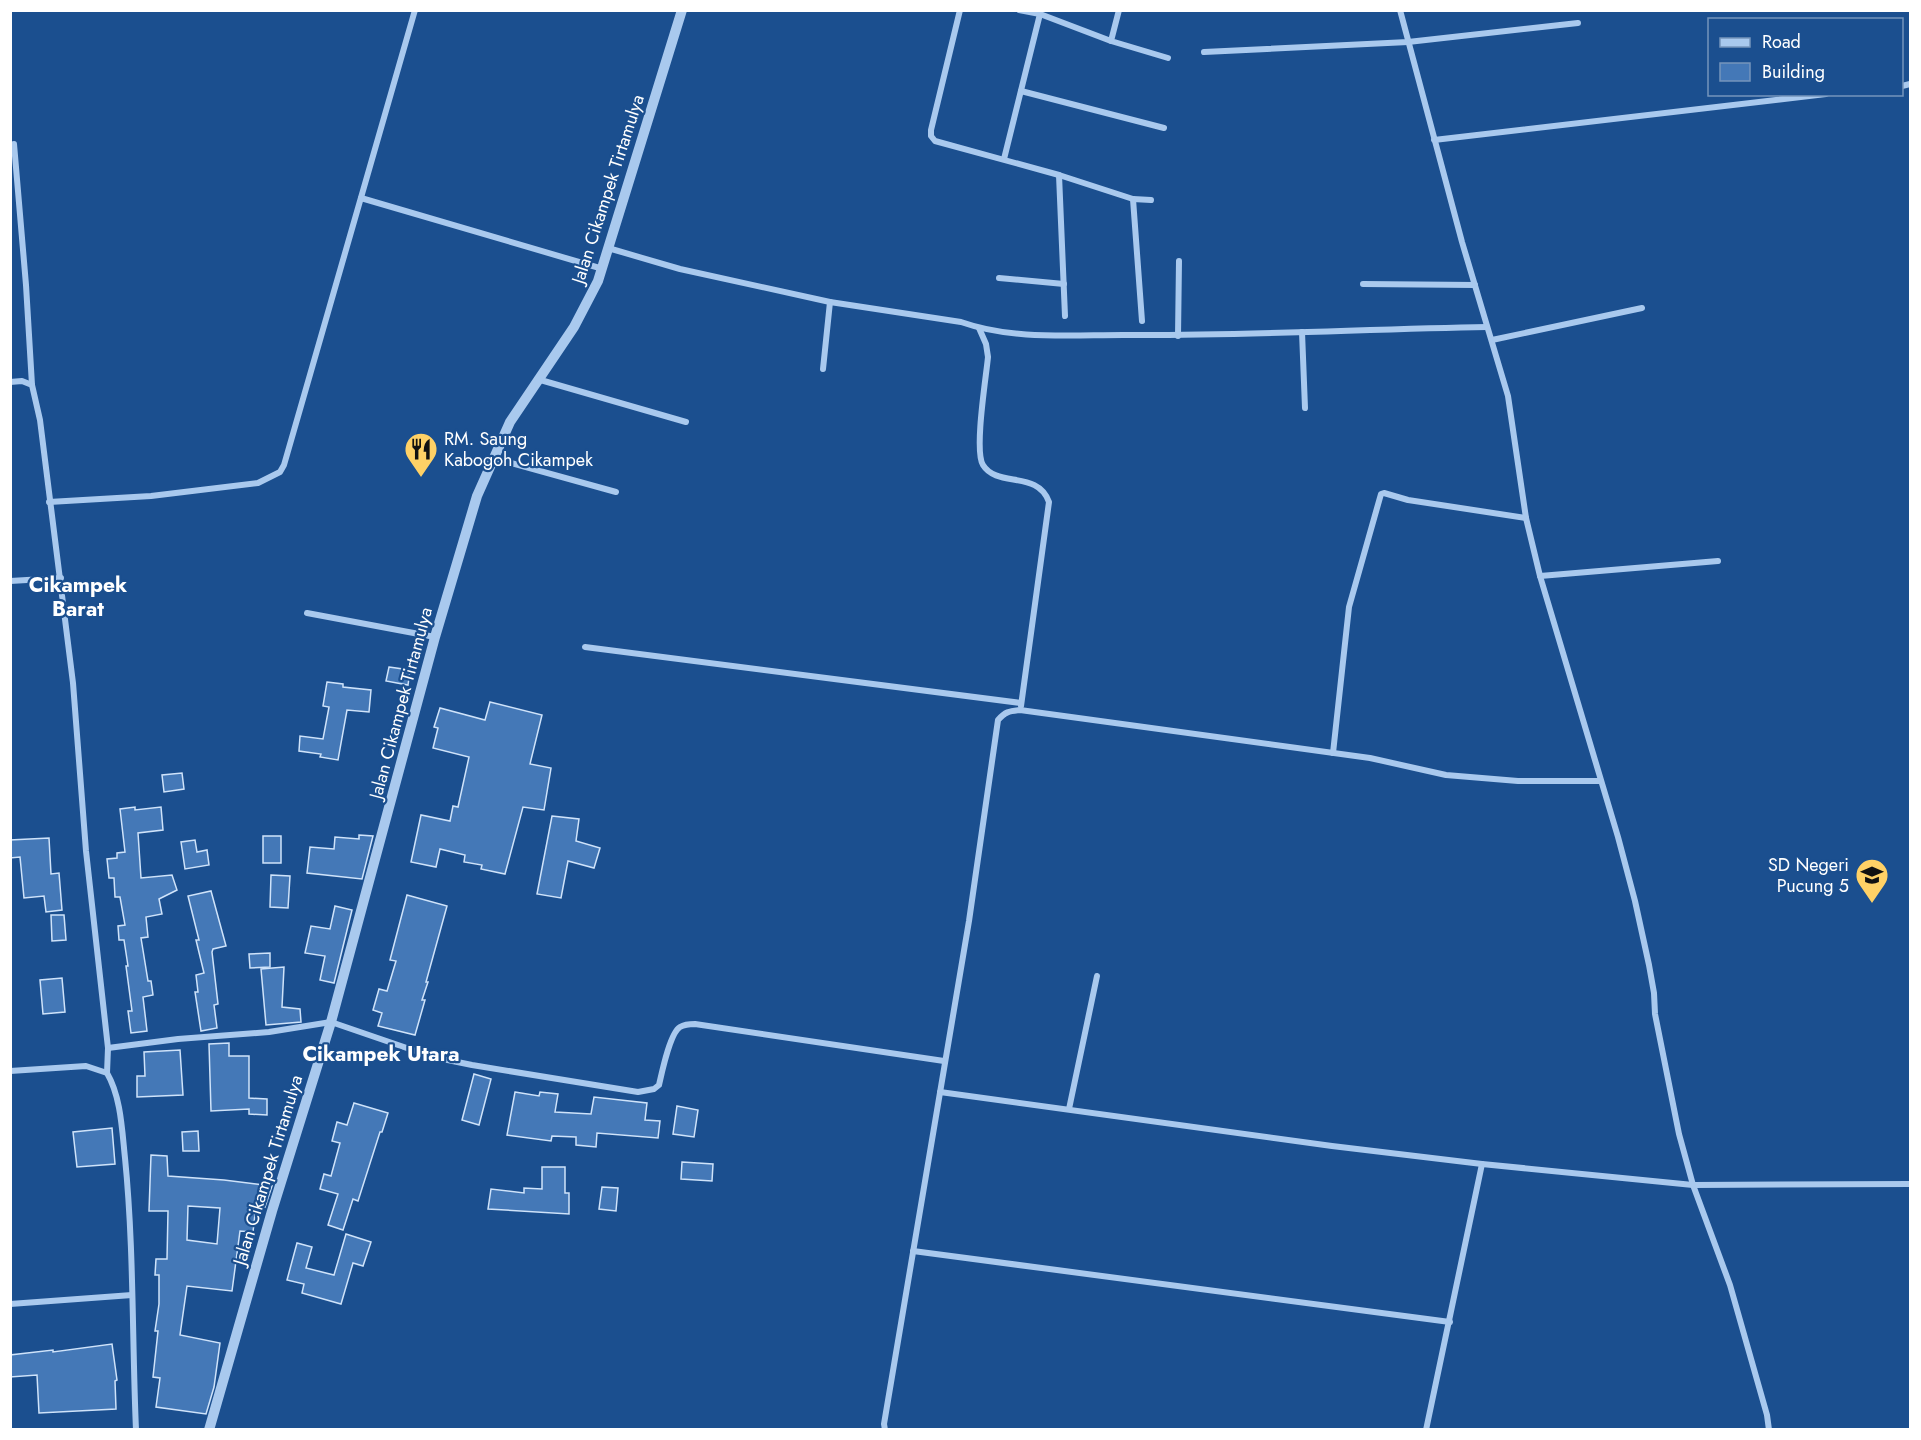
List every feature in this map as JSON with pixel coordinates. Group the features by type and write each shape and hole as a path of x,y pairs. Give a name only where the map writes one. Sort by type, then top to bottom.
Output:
{"street":[{"path":"49,502 151,496 258,483 279,472 284,465 415,10"},
{"name":"Jalan Cikampek Tirtamulya","path":"209,1430 269,1221 331,1022 470,516 492,458 510,422 590,299 603,269 682,10"},
{"path":"960,10 931,136 935,141 1059,175 1133,199 1151,200"},
{"path":"1019,10 1040,14 1111,41 1168,57"},
{"path":"1111,41 1119,10"},
{"path":"1400,10 1434,140 1508,396 1526,519 1540,576 1635,900 1654,993 1655,1014 1671,1088 1673,1110 1694,1185 1733,1296 1767,1415 1769,1430"},
{"path":"1004,159 1040,14"},
{"path":"1204,52 1408,42 1578,23"},
{"path":"1021,91 1164,128"},
{"path":"1434,140 1809,96"},
{"path":"14,144 32,385 40,420 73,683 86,851 108,1048 107,1073 115,1092 122,1131 130,1210 136,1430"},
{"path":"1059,175 1065,316"},
{"path":"361,198 603,269"},
{"path":"1133,199 1142,321"},
{"path":"608,248 680,268 830,302 961,322 979,328 1040,336 1178,336 1487,327"},
{"path":"1178,336 1179,261"},
{"path":"999,278 1064,284"},
{"path":"1363,284 1475,285"},
{"path":"823,369 830,302"},
{"path":"1492,340 1642,308"},
{"path":"979,328 986,344 987,357 979,448 983,465 993,474 1036,485 1046,495 1048,502 1020,707"},
{"path":"1302,332 1305,408"},
{"path":"537,379 686,422"},
{"path":"10,382 22,381 32,385"},
{"path":"492,458 616,492"},
{"path":"1333,753 1349,607 1381,494 1526,519"},
{"path":"1540,576 1718,561"},
{"path":"10,581 61,578"},
{"path":"307,613 435,637"},
{"path":"585,648 1020,707 1333,753 1392,762 1468,778 1518,781 1600,781"},
{"path":"885,1430 884,1424 969,921 998,720 1004,713 1020,707"},
{"path":"1070,1110 1097,976"},
{"path":"108,1048 178,1039 269,1032 331,1022 434,1057 544,1078 638,1092 654,1089 659,1085 673,1036 678,1028 687,1024 944,1061"},
{"path":"10,1071 86,1066 107,1073"},
{"path":"940,1092 1332,1146 1482,1164 1694,1185 1911,1184"},
{"path":"1426,1430 1482,1164"},
{"path":"913,1251 1450,1322"},
{"path":"10,1304 132,1295"}],"building":[{"path":"389,667 410,670 408,685 386,681"},
{"path":"327,682 343,684 343,687 371,690 369,712 347,710 338,760 320,757 321,754 299,751 300,736 323,739 329,707 323,706"},
{"path":"490,702 542,715 530,764 551,768 544,810 523,807 505,874 481,869 482,865 464,862 465,855 440,849 436,867 411,862 421,815 450,821 453,806 458,807 469,757 433,748 438,728 434,727 440,708 485,720"},
{"path":"182,773 184,789 164,792 162,775"},
{"path":"135,807 135,810 161,807 163,830 138,833 141,878 172,875 177,890 159,899 162,914 146,917 148,937 141,938 148,981 151,981 153,995 143,997 147,1031 131,1033 128,1011 132,1011 126,966 128,966 124,940 119,940 118,926 125,925 120,897 115,897 114,878 109,878 107,859 117,858 117,853 125,852 120,809"},
{"path":"552,816 579,819 576,841 600,848 594,868 568,861 561,898 537,894"},
{"path":"359,835 373,836 362,879 307,873 310,847 334,849 335,837 359,839"},
{"path":"263,836 281,836 281,863 263,863"},
{"path":"49,838 51,874 59,873 62,910 46,912 44,896 24,898 20,857 10,858 10,840"},
{"path":"195,840 197,852 207,850 209,865 185,869 181,842"},
{"path":"271,875 290,876 288,908 270,907"},
{"path":"211,891 226,946 213,949 212,952 218,1004 214,1005 217,1028 201,1031 195,992 198,992 196,975 204,973 196,940 199,940 188,896"},
{"path":"407,895 447,906 426,982 428,982 422,1000 425,1000 415,1035 378,1026 382,1013 373,1010 379,989 387,991 396,961 390,960"},
{"path":"335,906 352,910 334,983 320,980 325,956 305,953 311,926 330,929"},
{"path":"51,915 64,915 66,940 52,941"},
{"path":"270,953 270,967 250,968 249,954"},
{"path":"284,967 282,1007 300,1009 301,1022 266,1025 261,969"},
{"path":"62,978 65,1012 43,1014 40,980"},
{"path":"229,1043 229,1056 249,1056 249,1098 267,1099 267,1115 249,1114 249,1109 211,1111 209,1044"},
{"path":"180,1050 183,1095 137,1097 137,1076 145,1076 144,1052"},
{"path":"474,1074 491,1079 479,1125 462,1120"},
{"path":"515,1092 539,1096 540,1092 558,1094 555,1112 591,1114 594,1097 647,1103 645,1120 660,1121 658,1138 597,1133 596,1147 576,1145 576,1137 552,1136 551,1141 507,1135"},
{"path":"354,1103 388,1113 358,1201 353,1199 343,1230 328,1225 338,1194 320,1189 324,1174 331,1176 340,1143 332,1141 337,1122 347,1125"},
{"path":"677,1106 698,1110 694,1137 673,1134"},
{"path":"112,1128 115,1164 77,1167 73,1132"},
{"path":"198,1131 199,1151 183,1151 182,1132"},
{"path":"151,1155 167,1156 168,1176 272,1186 265,1207 256,1205 253,1232 240,1231 232,1291 187,1286 180,1335 220,1343 214,1387 206,1414 156,1407 160,1378 153,1377 159,1304 159,1275 155,1275 156,1259 167,1259 168,1211 149,1211","holes":["188,1206 220,1208 217,1244 187,1240"]},
{"path":"682,1162 713,1164 712,1181 681,1179"},
{"path":"542,1167 565,1167 565,1193 569,1193 569,1214 488,1209 491,1189 524,1193 524,1188 542,1189"},
{"path":"602,1187 618,1188 616,1211 599,1209"},
{"path":"346,1234 371,1242 363,1266 353,1263 341,1304 302,1293 304,1284 287,1280 297,1243 312,1247 306,1268 334,1275"},
{"path":"112,1344 117,1380 115,1381 116,1409 39,1413 37,1375 10,1377 10,1355"}],"place":[{"name":"RM. Saung Kabogoh Cikampek","path":"421,478"},
{"name":"SD Negeri Pucung 5","path":"1872,904"}],"district":[{"name":"Cikampek Barat","path":"78,597"},
{"name":"Cikampek Utara","path":"381,1054"}]}
